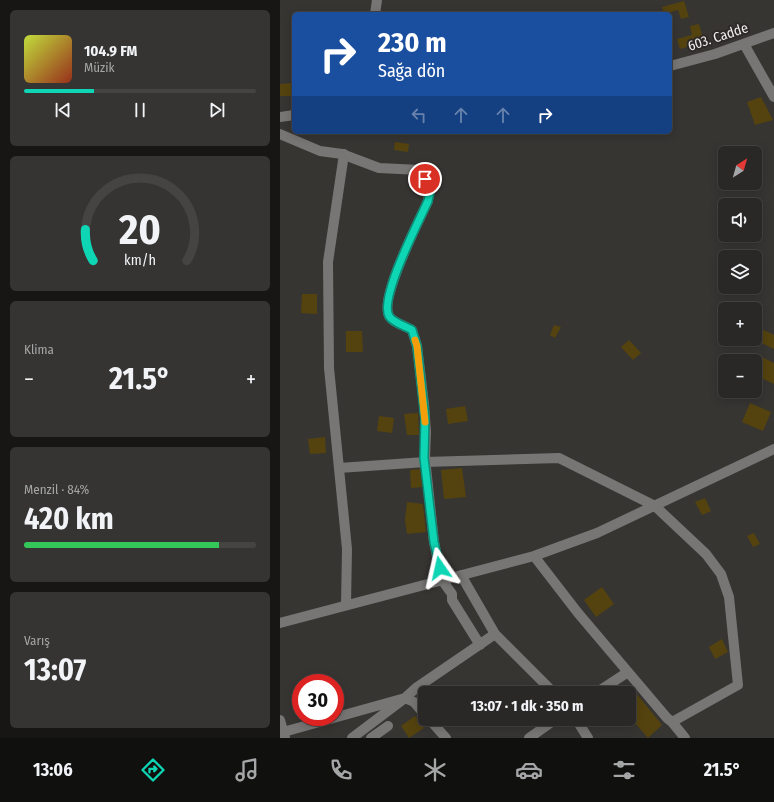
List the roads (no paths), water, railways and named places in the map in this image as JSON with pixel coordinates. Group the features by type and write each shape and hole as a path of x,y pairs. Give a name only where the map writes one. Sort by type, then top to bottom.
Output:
{"street":[{"path":"375,12 377,0"},
{"name":"603. Cadde","path":"672,65 715,54 774,33"},
{"path":"744,44 774,95"},
{"path":"280,117 292,115"},
{"path":"280,134 320,151 344,154 379,168 420,170 425,179 430,192 428,201 398,267 387,302 387,312 390,318 412,330 417,346 424,404 425,462 434,542 442,580 452,594 452,600 480,645"},
{"path":"344,154 328,262 329,368 347,549 346,606"},
{"path":"280,623 534,556 597,533 774,449"},
{"path":"339,468 425,462 559,458 655,506 706,554 721,574 729,597 739,683 738,685 672,722"},
{"path":"534,556 578,614 685,738"},
{"path":"461,576 495,634 547,686"},
{"path":"352,738 416,688 495,634"},
{"path":"607,686 628,672"},
{"path":"280,720 283,734 405,698 414,702 418,706"},
{"path":"371,738 388,726"},
{"path":"435,726 446,738"},
{"path":"530,738 546,726"},
{"path":"580,726 588,738"}]}
